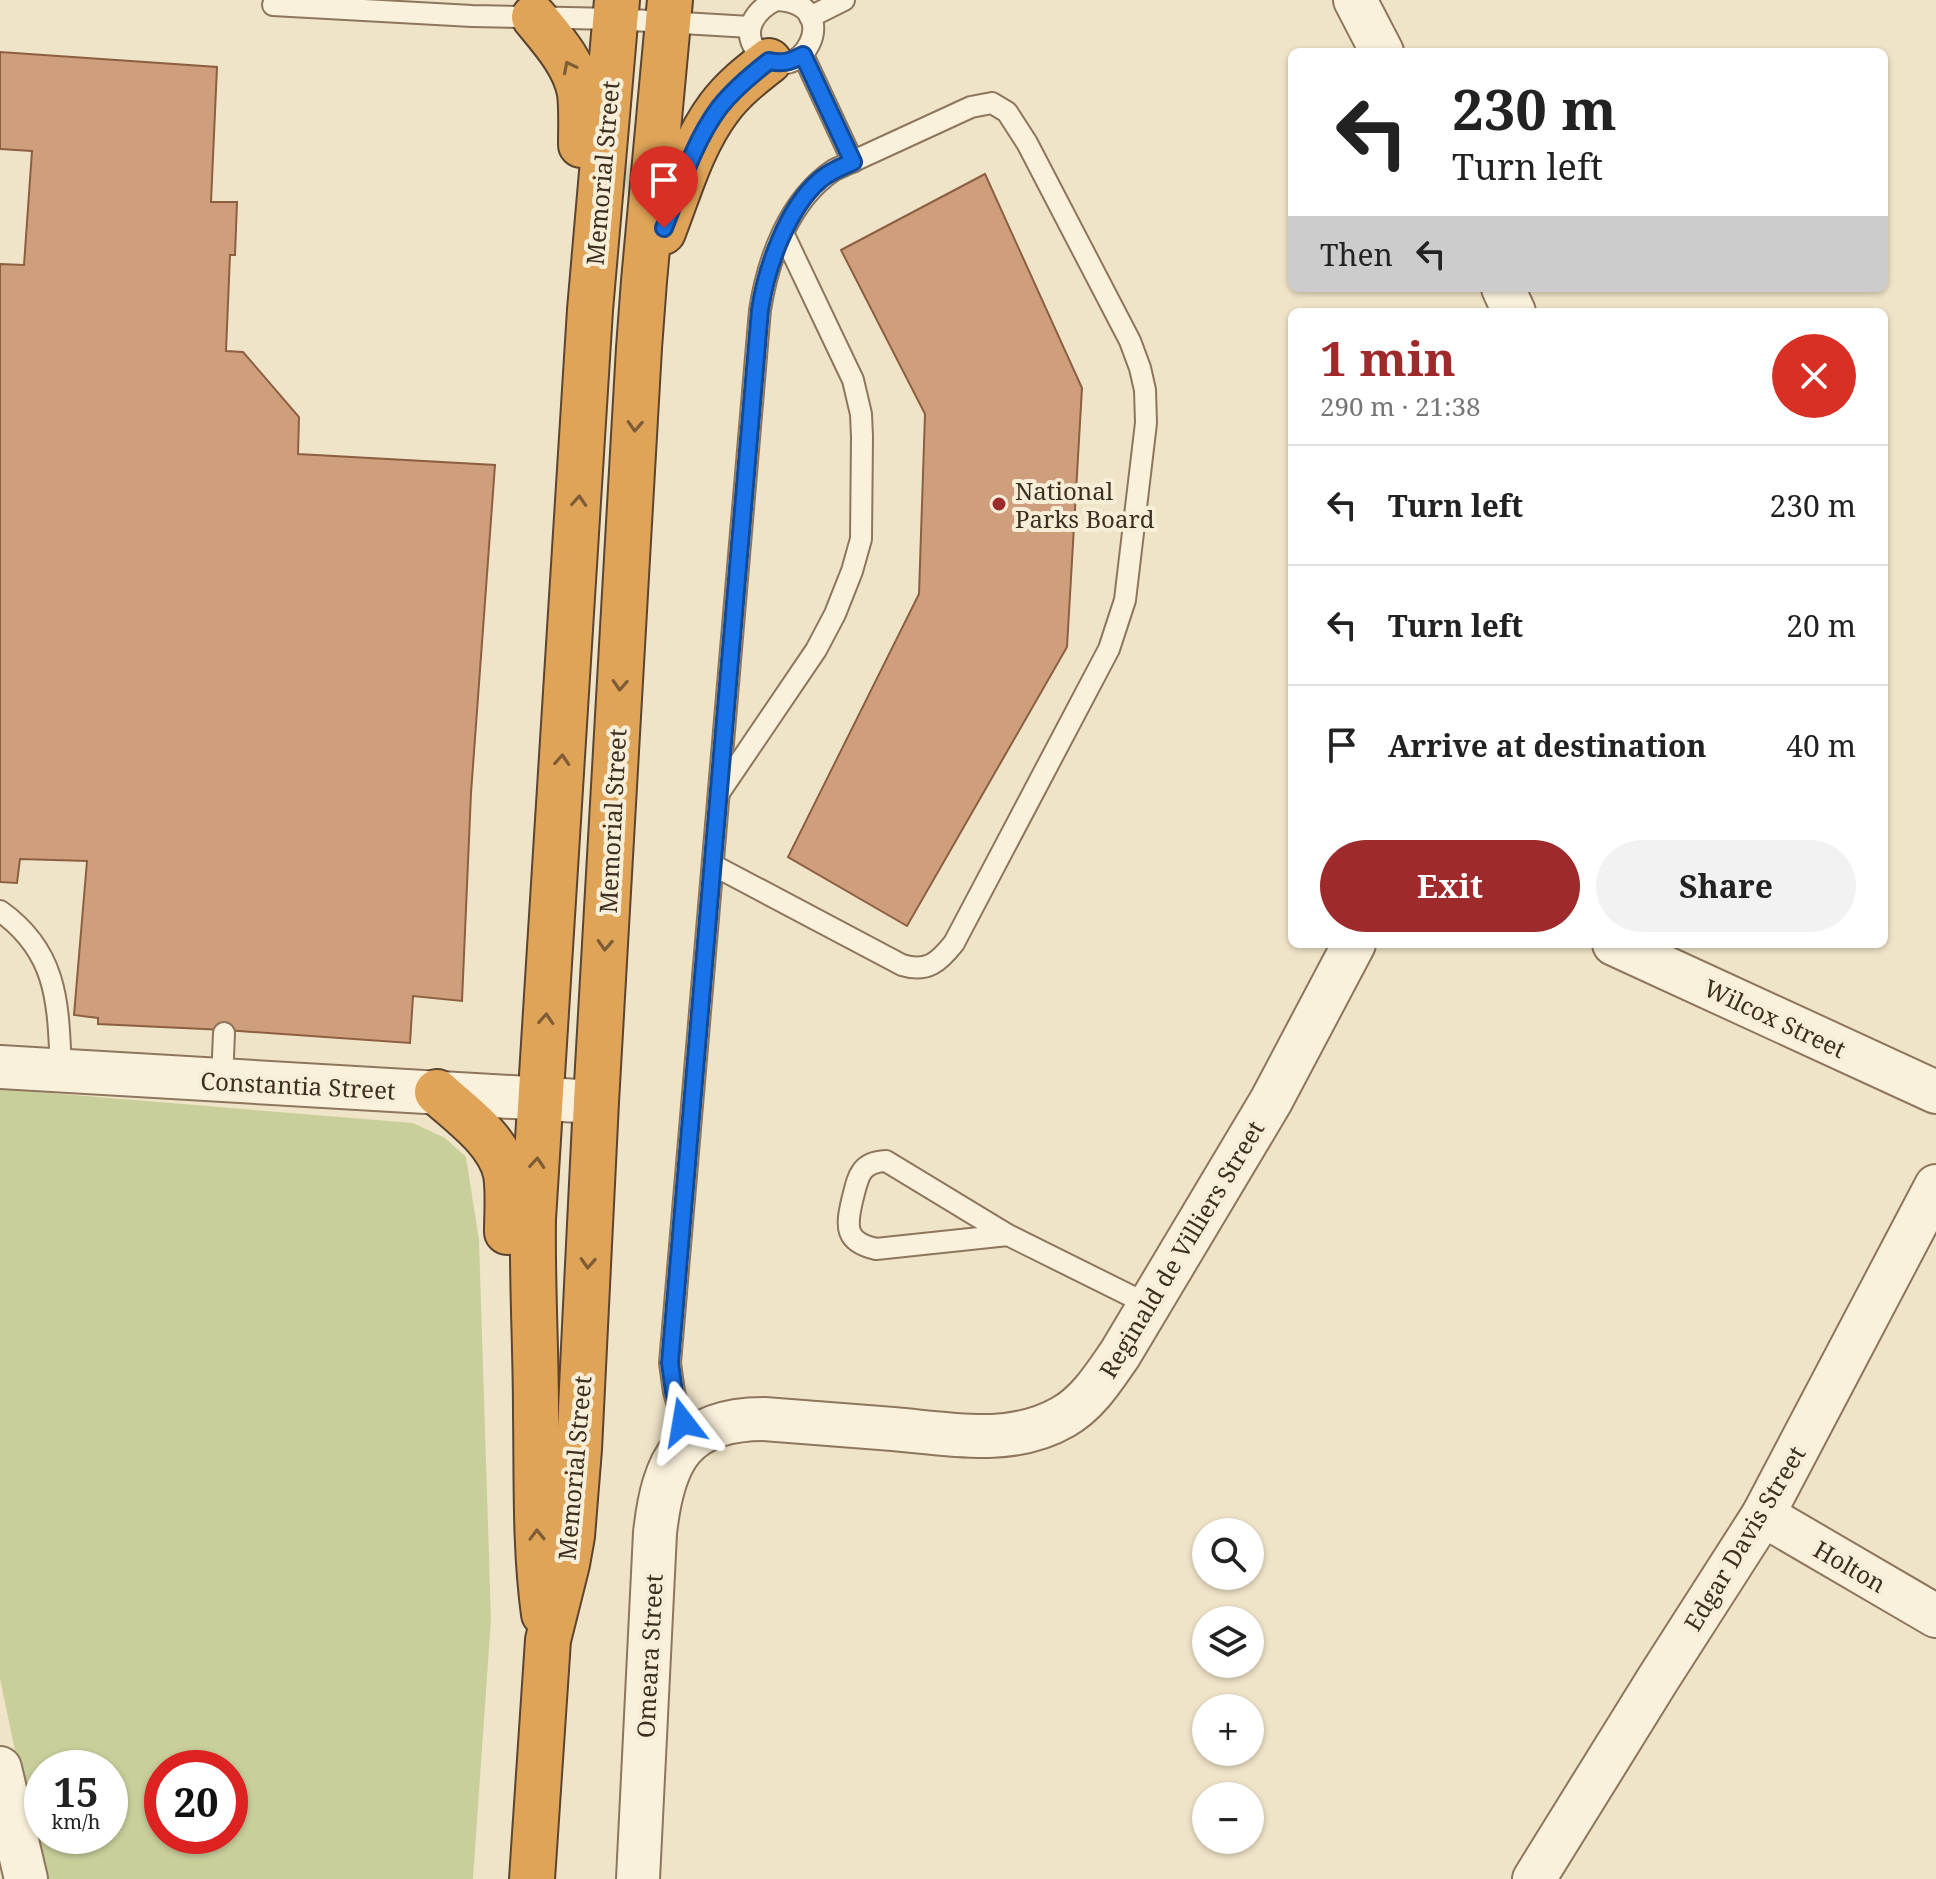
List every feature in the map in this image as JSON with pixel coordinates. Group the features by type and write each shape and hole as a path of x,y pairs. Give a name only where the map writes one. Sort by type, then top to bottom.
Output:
{"highway":[{"name":"Memorial Street","path":"548,1640 539,1579 533,1219 590,310 616,10"},
{"name":"Memorial Street","path":"532,1879 548,1640 572,1536 579,1449 644,281 669,11"},
{"path":"534,17 568,62 580,93 581,242 590,310"},
{"path":"644,281 706,127 731,94 774,48"},
{"path":"437,1092 476,1127 503,1164 506,1177 508,1353 517,1434 536,1490"}],"street":[{"path":"1355,0 1380,48"},
{"name":"Reginald de Villiers Street","path":"688,1441 712,1427 747,1419 984,1437 1028,1431 1065,1416 1082,1403 1120,1354 1271,1101 1352,948"},
{"name":"Wilcox Street","path":"1623,948 1936,1092"},
{"name":"Constantia Street","path":"0,1067 596,1102"},
{"name":"Edgar Davis Street","path":"1534,1879 1763,1515 1936,1186"},
{"name":"Omeara Street","path":"638,1879 655,1533 659,1500 675,1457 688,1441"},
{"name":"Holton","path":"1763,1515 1936,1616"},
{"path":"0,1768 26,1879"}],"lane":[{"path":"273,5 534,17 616,10 669,11 774,48 809,47 813,37 810,17 802,6 790,1 776,0 764,5 755,15 774,48 853,162"},
{"path":"810,17 844,0"},
{"path":"688,1441 674,1392 670,1363 760,310 768,272 783,233 812,187 834,170 971,107 992,103 1007,112 1016,123 1130,341 1143,379 1146,423 1125,600 1109,649 954,943 936,962 925,968 913,969 902,965 713,865"},
{"path":"718,793 816,650 835,614 861,539 862,437 858,395 783,233"},
{"path":"0,911 30,937 46,967 57,1003 61,1071"},
{"path":"222,1081 224,1033"},
{"path":"1008,1235 876,1249 858,1243 848,1230 847,1221 859,1175 869,1165 886,1161 1008,1235 1149,1305"}],"green space":[{"path":"0,1089 413,1123 445,1138 466,1157 479,1240 491,1619 473,1879 42,1879 37,1854 128,1854 128,1750 24,1750 24,1793 0,1679"}],"building":[{"path":"0,52 217,67 211,202 237,202 235,255 230,255 226,351 243,352 299,417 298,454 495,465 471,793 462,1001 413,996 410,1043 98,1024 98,1018 74,1015 87,861 20,859 17,883 0,882 0,264 24,265 32,151 0,149"},
{"name":"National Parks Board","path":"985,174 1082,388 1067,647 907,926 788,857 919,594 925,414 841,250"}],"place":[{"name":"National Parks Board","path":"999,504"}],"route":[{"path":"664,228 706,127 718,110 745,80 769,61 792,61 803,55 853,162 821,179 803,199 783,233 768,272 760,310 670,1363 683,1422"}]}
